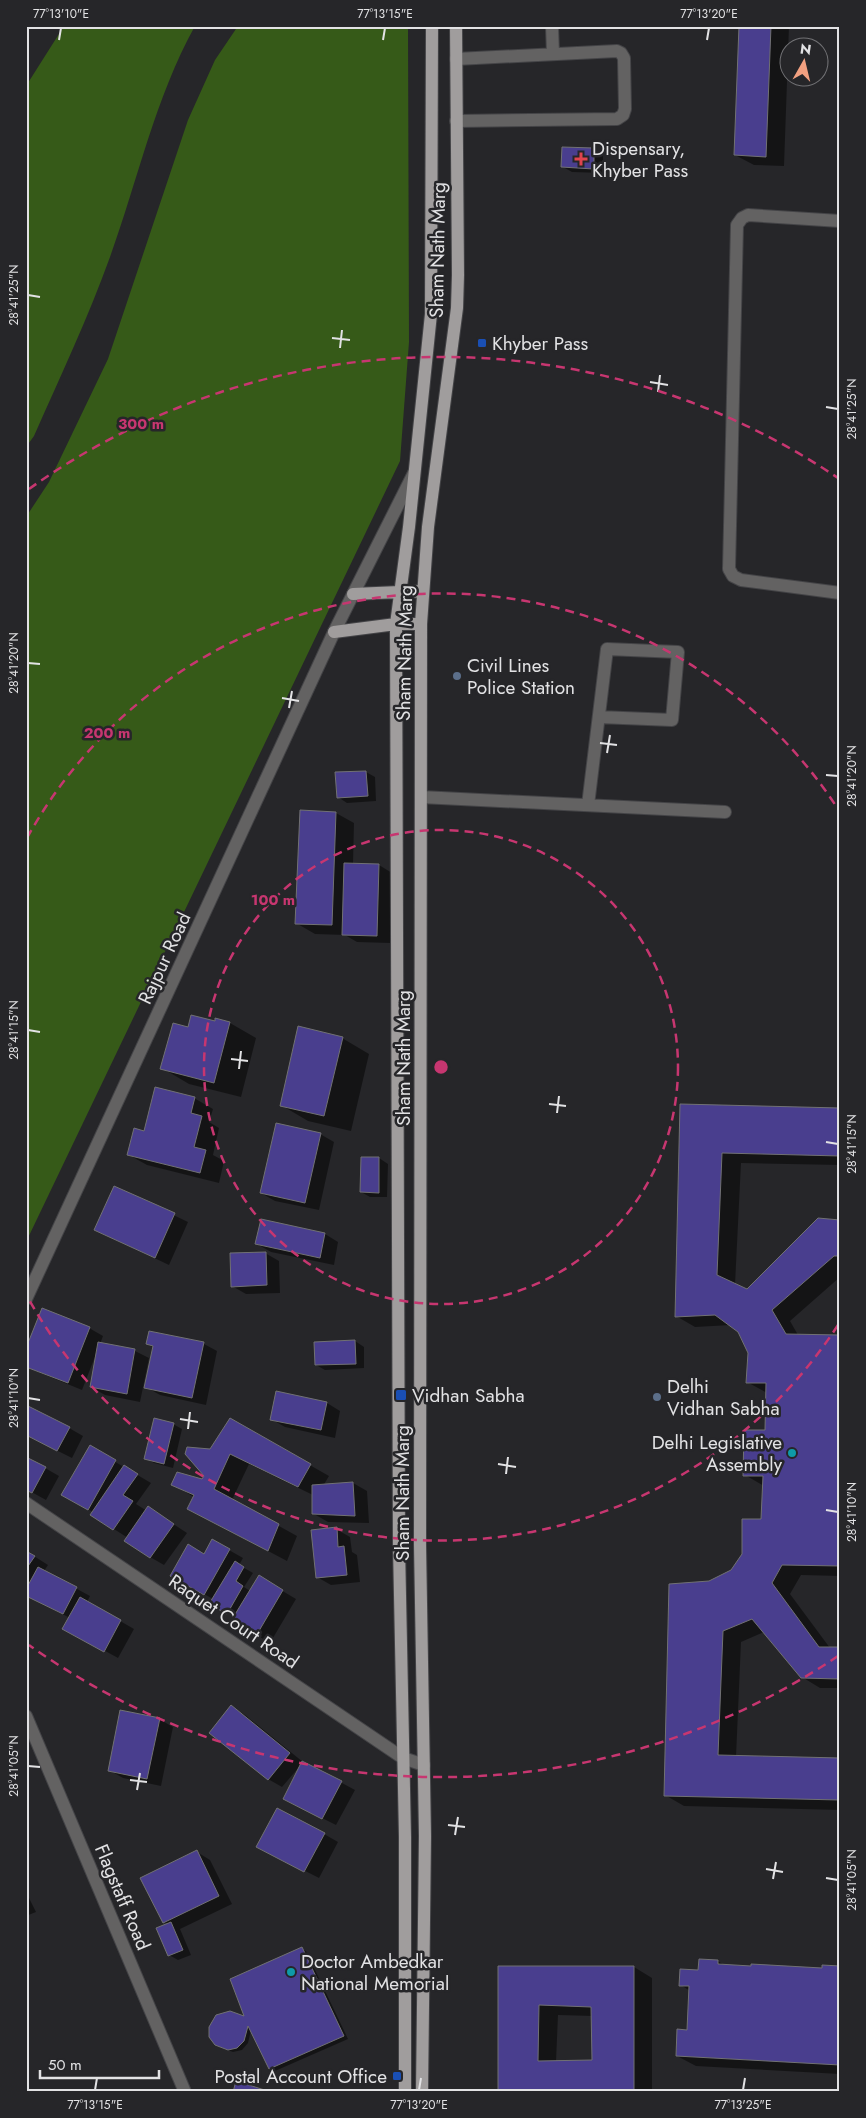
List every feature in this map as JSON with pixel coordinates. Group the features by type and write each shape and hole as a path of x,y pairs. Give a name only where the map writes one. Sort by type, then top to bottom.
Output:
{"main road":[{"name":"Sham Nath Marg","path":"404,2092 403,1758 398,1529 396,624 415,470 431,314 432,26"},
{"name":"Sham Nath Marg","path":"422,2092 425,1836 420,1545 420,624 428,527 456,308 456,26"},
{"path":"353,594 423,591"},
{"path":"334,632 396,624 420,624"}],"street":[{"path":"552,26 553,54"},
{"path":"456,59 617,51 624,58 625,109 623,115 617,119 456,121"},
{"path":"840,221 748,215 742,218 737,225 729,569 733,576 741,580 840,593"},
{"name":"Rajpur Road","path":"26,1299 334,632 415,470"},
{"path":"588,805 607,649 678,652 672,720 599,717"},
{"path":"421,797 725,812"},
{"name":"Raquet Court Road","path":"26,1503 403,1758 424,1765"},
{"name":"Flagstaff Road","path":"26,1716 185,2092"}],"green space":[{"path":"64,26 195,26 181,53 158,110 110,257 74,347 34,436 26,447 26,86"},
{"path":"238,26 408,26 409,342 400,461 26,1242 26,517 49,482 108,359 188,120 215,60"}],"building":[{"path":"739,26 771,26 766,157 734,155"},
{"path":"562,147 594,148 594,169 561,167"},
{"path":"366,771 368,796 337,798 335,772"},
{"path":"300,810 336,812 332,925 295,924"},
{"path":"344,863 379,864 377,936 342,935"},
{"path":"191,1015 215,1021 215,1018 230,1022 214,1083 160,1069 173,1023 188,1027"},
{"path":"298,1026 343,1037 324,1116 280,1106"},
{"path":"155,1087 195,1097 191,1113 202,1116 194,1147 206,1150 200,1173 127,1155 134,1128 144,1131"},
{"name":"Delhi Legislative Assembly","path":"680,1104 840,1108 840,1156 722,1153 717,1275 747,1289 818,1218 840,1220 840,1256 834,1256 772,1310 786,1334 840,1335 840,1566 782,1565 772,1583 819,1647 840,1647 840,1679 801,1678 752,1619 723,1631 718,1755 840,1758 840,1800 664,1796 669,1584 709,1581 731,1570 742,1554 742,1519 761,1519 763,1476 743,1476 744,1430 765,1430 766,1383 746,1383 748,1353 738,1332 715,1315 675,1317"},
{"path":"276,1123 321,1133 305,1203 260,1193"},
{"path":"361,1157 379,1157 379,1193 360,1192"},
{"path":"114,1186 175,1213 155,1258 94,1230"},
{"path":"261,1219 325,1233 320,1258 255,1244"},
{"path":"266,1252 267,1285 231,1287 230,1253"},
{"path":"42,1308 90,1327 68,1383 26,1367 26,1348"},
{"path":"149,1331 204,1342 192,1398 144,1388 153,1346 146,1344"},
{"path":"355,1340 356,1364 315,1365 314,1342"},
{"path":"98,1342 135,1349 127,1394 90,1387"},
{"path":"276,1391 327,1402 321,1430 270,1420"},
{"path":"26,1405 70,1427 57,1451 26,1435"},
{"path":"154,1418 174,1423 164,1464 144,1459"},
{"path":"230,1418 311,1464 298,1487 230,1454 214,1489 279,1524 268,1551 187,1509 194,1495 171,1485 177,1472 202,1479 204,1476 185,1454 187,1447 210,1449"},
{"path":"90,1445 116,1460 88,1510 61,1495"},
{"path":"26,1457 46,1467 32,1493 26,1490"},
{"path":"124,1465 138,1474 123,1495 133,1501 113,1530 90,1515"},
{"path":"353,1482 355,1516 312,1514 312,1485"},
{"path":"148,1506 174,1524 150,1558 124,1541"},
{"path":"337,1527 338,1547 344,1546 347,1575 316,1578 311,1530"},
{"path":"212,1539 230,1549 204,1595 170,1576 188,1544 204,1554"},
{"path":"26,1551 35,1556 26,1569"},
{"path":"235,1561 244,1567 236,1581 243,1586 227,1614 209,1604"},
{"path":"38,1567 77,1587 63,1614 26,1596 26,1589"},
{"path":"259,1575 283,1590 256,1636 231,1621"},
{"path":"80,1597 121,1620 104,1652 62,1629"},
{"path":"231,1705 290,1753 268,1780 209,1733"},
{"path":"120,1710 160,1718 147,1779 108,1771"},
{"path":"302,1761 342,1781 322,1819 283,1799"},
{"path":"277,1808 325,1833 304,1872 256,1847"},
{"path":"197,1850 219,1896 163,1923 140,1878"},
{"path":"171,1922 183,1950 168,1956 156,1928"},
{"path":"302,1947 344,2036 269,2069 248,2026 244,2041 237,2048 228,2050 215,2045 209,2037 209,2027 216,2015 230,2011 244,2016 230,1979"},
{"path":"699,1959 718,1960 718,1964 751,1966 751,1964 822,1968 822,1965 840,1966 840,2065 676,2056 677,2029 687,2030 689,1986 679,1986 680,1969 698,1970"},
{"path":"498,1966 634,1966 634,2092 498,2092","holes":["539,2005 591,2007 592,2060 538,2061"]},
{"path":"236,2081 271,2092 233,2092"}],"place":[{"name":"Dispensary, Khyber Pass","path":"581,159"},
{"name":"Khyber Pass","path":"482,343"},
{"name":"Civil Lines Police Station","path":"457,676"},
{"name":"Vidhan Sabha","path":"401,1395"},
{"name":"Delhi Vidhan Sabha","path":"657,1397"},
{"name":"Delhi Legislative Assembly","path":"792,1453"},
{"name":"Doctor Ambedkar National Memorial","path":"291,1972"},
{"name":"Postal Account Office","path":"397,2076"}]}
